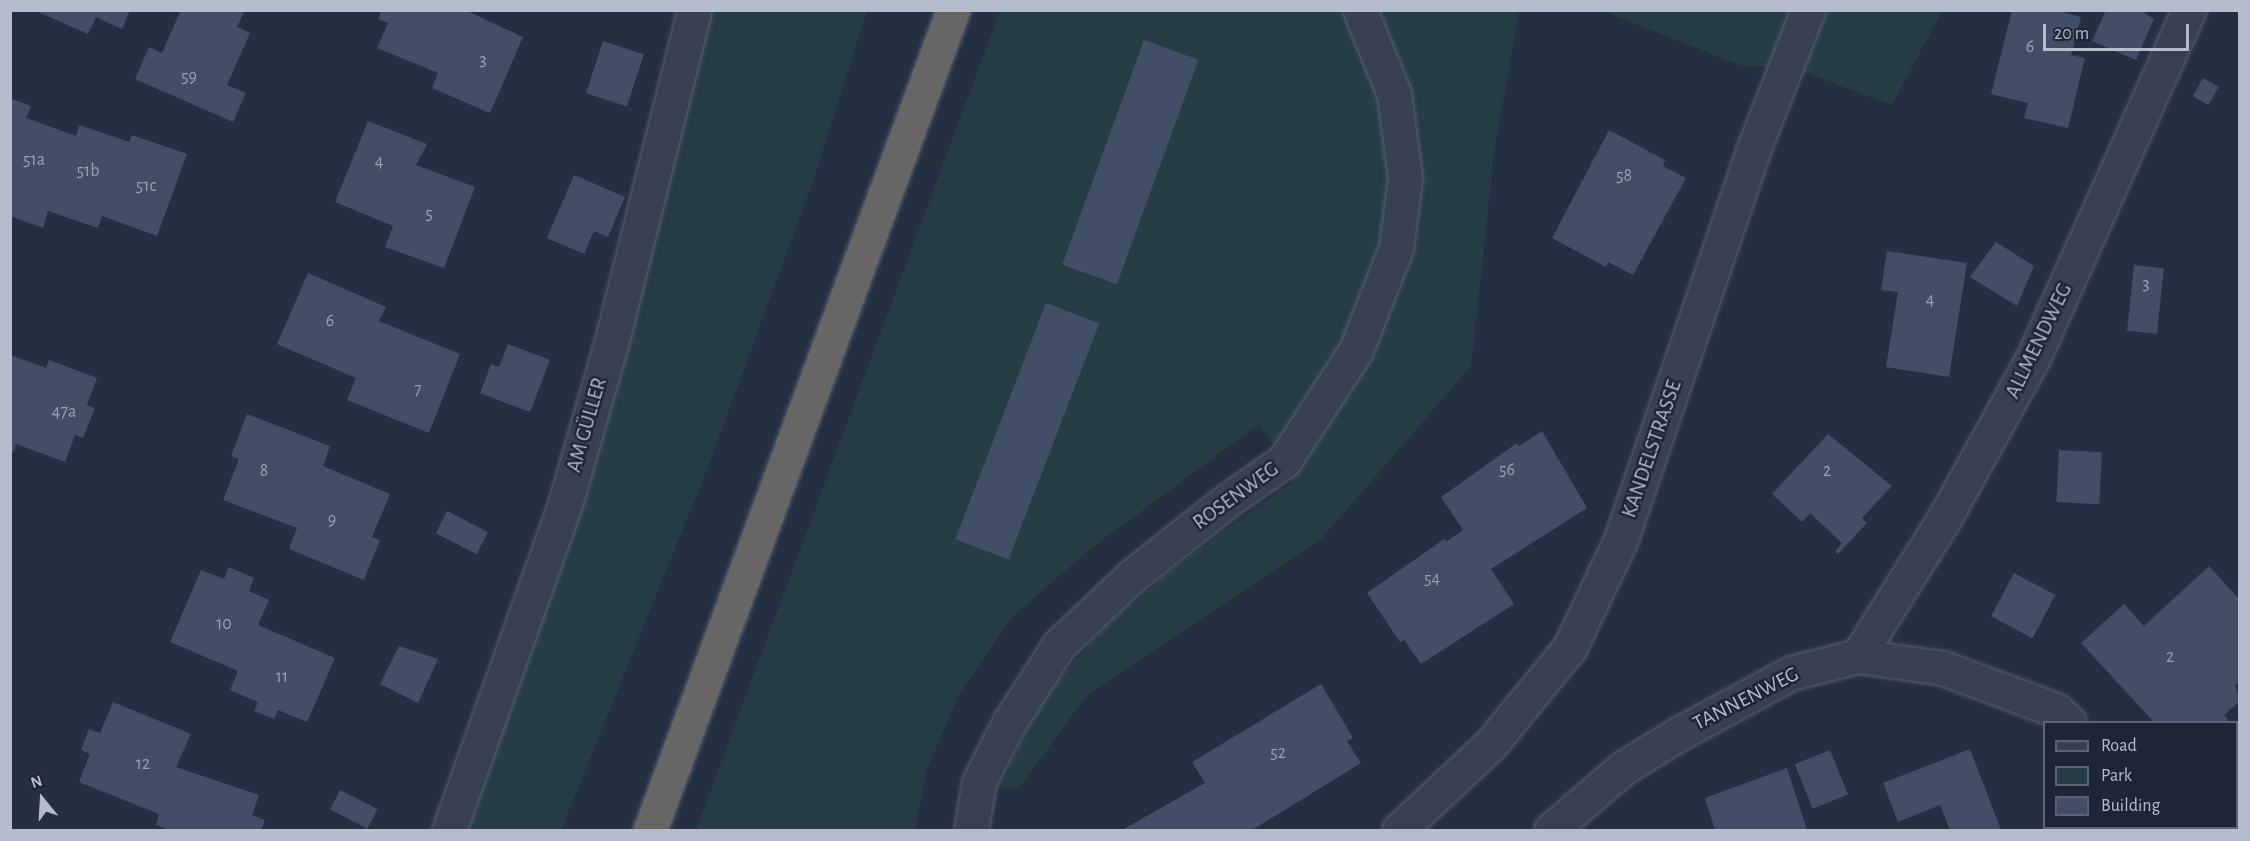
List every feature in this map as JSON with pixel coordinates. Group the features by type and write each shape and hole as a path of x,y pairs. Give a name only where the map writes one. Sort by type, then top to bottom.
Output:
{"highway":[{"path":"650,831 941,50 953,10"}],"street":[{"name":"AM GÜLLER","path":"449,831 565,504 611,344 694,10"},
{"name":"ROSENWEG","path":"971,831 979,782 1010,721 1059,645 1132,576 1228,499 1284,461 1356,350 1396,248 1405,178 1394,94 1360,10"},
{"name":"KANDELSTRASSE","path":"1399,831 1491,744 1569,647 1621,539 1754,148 1808,10"},
{"name":"ALLMENDWEG","path":"1858,656 1944,519 2034,357 2189,10"},
{"name":"TANNENWEG","path":"1568,825 1623,768 1680,733 1791,673 1858,656 1943,668 2056,710 2067,721"}],"green space":[{"path":"694,11 867,11 813,181 708,467 561,830 449,830 512,650"},
{"path":"1000,11 1519,11 1494,154 1471,366 1322,538 1087,695 1019,788 1001,787 1029,723 1053,686 1100,633 1172,569 1293,482 1284,461 1259,424 1089,550 1012,617 958,696 927,769 915,830 696,830"},
{"path":"1603,11 1942,11 1892,105 1788,66 1742,66"}],"building":[{"path":"34,10 130,10 122,29 96,17 88,34"},
{"path":"176,10 245,10 237,27 250,33 227,85 246,93 233,122 135,79 149,47 162,53 180,12"},
{"path":"382,10 465,10 523,37 490,113 432,88 438,73 377,48 388,23 378,19"},
{"path":"2012,10 2054,10 2081,17 2071,55 2085,58 2068,128 2024,118 2028,103 1991,94"},
{"path":"2106,10 2140,10 2154,19 2136,60 2092,41"},
{"path":"1144,40 1199,60 1117,284 1062,265"},
{"path":"603,41 644,54 627,107 586,93"},
{"path":"2203,78 2219,87 2209,105 2193,96"},
{"path":"10,98 31,106 26,118 76,136 79,125 129,142 132,135 187,154 157,236 102,216 98,228 48,211 43,228 10,216"},
{"path":"368,121 427,144 416,165 475,187 444,268 385,247 393,226 335,202"},
{"path":"1609,130 1665,160 1663,166 1686,178 1633,275 1608,262 1606,267 1552,238"},
{"path":"574,175 625,197 608,237 594,231 584,254 547,238"},
{"path":"1996,242 2034,266 2017,306 1970,277"},
{"path":"1887,251 1967,263 1949,377 1886,367 1898,292 1881,290"},
{"path":"2134,265 2164,268 2157,334 2127,331"},
{"path":"308,273 386,307 379,321 460,354 429,433 347,400 356,378 277,344"},
{"path":"1046,303 1099,323 1009,560 955,539"},
{"path":"508,344 550,360 530,412 480,393 491,364 499,367"},
{"path":"10,355 46,368 49,360 97,378 87,405 95,408 83,438 75,435 65,462 16,444 14,452 10,451"},
{"path":"247,414 330,446 323,466 390,494 372,537 380,540 364,580 289,549 297,528 223,500 239,459 231,456"},
{"path":"1542,431 1587,508 1491,569 1514,604 1421,664 1404,640 1400,642 1367,593 1444,539 1446,542 1463,530 1441,497 1517,443 1519,446"},
{"path":"1828,434 1892,486 1862,518 1867,523 1838,554 1835,552 1842,543 1810,513 1802,522 1772,494"},
{"path":"2059,450 2102,452 2099,504 2056,502"},
{"path":"447,511 488,532 477,554 436,533"},
{"path":"2209,566 2240,600 2240,681 2235,685 2240,701 2224,715 2229,721 2153,721 2081,643 2124,604 2144,626"},
{"path":"229,567 254,578 249,591 269,600 258,625 335,658 307,722 278,710 274,719 254,711 258,702 230,690 238,671 170,642 201,570 224,579"},
{"path":"2014,573 2055,595 2032,638 1991,616"},
{"path":"399,646 438,659 418,703 380,684"},
{"path":"1321,684 1353,738 1347,741 1361,763 1252,830 1122,830 1205,783 1192,762"},
{"path":"113,702 191,734 176,767 259,795 252,815 265,820 261,830 170,830 156,825 159,814 79,782 90,754 81,750 89,729 100,733"},
{"path":"1970,749 2001,830 1950,830 1940,805 1898,822 1883,783"},
{"path":"1830,750 1848,795 1813,809 1795,764"},
{"path":"1787,768 1807,830 1715,830 1705,798"},
{"path":"340,790 377,809 367,829 330,810"}]}
